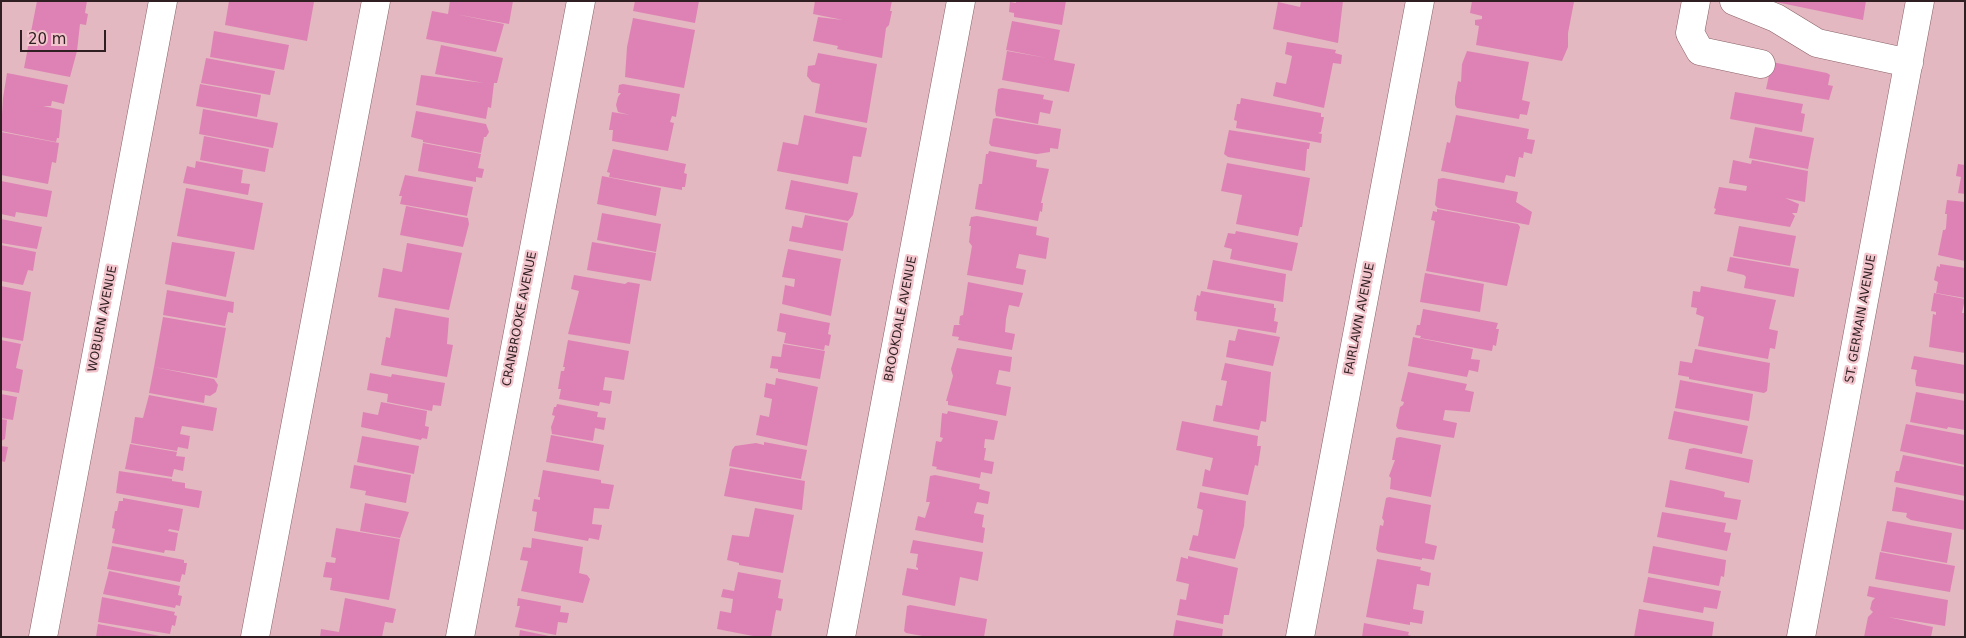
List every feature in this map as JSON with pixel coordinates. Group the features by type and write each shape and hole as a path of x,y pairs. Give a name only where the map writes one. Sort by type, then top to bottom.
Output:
{"street":[{"name":"WOBURN AVENUE","path":"43,637 163,1"},
{"path":"255,637 376,1"},
{"name":"CRANBROOKE AVENUE","path":"460,637 581,1"},
{"name":"BROOKDALE AVENUE","path":"841,637 961,1"},
{"name":"FAIRLAWN AVENUE","path":"1300,637 1420,1"},
{"path":"1696,1 1690,33 1700,51 1760,64"},
{"path":"1734,1 1776,18 1818,42 1909,63"},
{"name":"ST. GERMAIN AVENUE","path":"1801,637 1920,1"}],"building":[{"path":"37,1 87,1 85,13 88,14 86,25 80,24 77,51 70,77 24,68"},
{"path":"229,1 314,2 307,41 225,25"},
{"path":"450,1 513,1 509,24 455,14 504,24 496,52 426,39 432,11 448,14"},
{"path":"635,1 699,1 695,23 633,11"},
{"path":"815,1 892,1 890,11 892,11 889,25 886,28 882,58 837,49 838,46 813,41 818,17 843,20 813,14"},
{"path":"1016,1 1066,1 1062,25 1014,17 1014,13 1009,12 1010,2 1016,3"},
{"path":"1301,1 1343,1 1338,43 1273,29 1278,2 1300,7"},
{"path":"1472,1 1574,2 1568,33 1568,47 1562,61 1476,45 1479,26 1475,25 1475,20 1482,19 1482,16 1470,13"},
{"path":"1771,1 1866,1 1863,20"},
{"path":"633,18 695,30 684,88 625,77 627,47"},
{"path":"1012,21 1060,30 1054,60 1075,64 1069,92 1002,80 1007,51 1047,58 1006,50"},
{"path":"214,31 289,45 284,70 210,57"},
{"path":"1287,42 1336,50 1335,53 1342,55 1341,64 1333,63 1324,108 1273,96 1276,82 1286,84 1292,56 1285,54"},
{"path":"441,45 503,58 497,83 494,83 491,108 488,107 486,119 416,105 421,75 484,83 435,74"},
{"path":"1467,51 1529,62 1522,100 1530,102 1527,115 1520,114 1519,119 1457,108 1455,97 1458,81 1461,82 1462,64"},
{"path":"818,53 877,64 867,123 815,113 820,84 812,82 807,76 808,66 815,65"},
{"path":"206,58 275,71 270,95 201,83"},
{"path":"1772,62 1830,75 1828,85 1833,86 1829,100 1766,89"},
{"path":"7,73 68,85 64,104 52,101 51,106 43,106 62,110 59,138 57,138 56,142 1,131"},
{"path":"200,84 261,95 257,117 196,106"},
{"path":"623,84 680,94 676,117 672,116 670,122 674,123 668,151 612,141 613,130 609,130 612,112 630,115 618,112 616,105 621,93 618,93 619,85"},
{"path":"1002,88 1044,95 1043,99 1053,101 1050,114 1040,112 1038,124 996,116 998,89"},
{"path":"1735,92 1803,104 1801,113 1805,114 1802,132 1730,119"},
{"path":"1241,98 1321,113 1321,117 1324,117 1321,132 1318,133 1322,134 1321,143 1236,128 1237,121 1234,120 1237,104 1240,104"},
{"path":"203,109 278,123 273,148 199,134"},
{"path":"416,111 486,124 489,132 484,137 481,153 423,142 423,140 411,137"},
{"path":"804,115 867,128 861,157 853,156 848,184 777,171 783,142 798,145"},
{"path":"1456,115 1529,129 1527,139 1535,140 1532,154 1524,152 1523,158 1519,157 1515,177 1506,175 1504,183 1441,171 1447,142 1450,143"},
{"path":"993,119 1061,129 1058,149 1050,148 1050,152 1037,154 991,146 989,143"},
{"path":"1755,127 1814,138 1808,169 1749,158"},
{"path":"1229,130 1310,143 1309,149 1307,149 1305,171 1228,157 1224,154"},
{"path":"1,132 59,143 56,163 52,162 48,184 1,175"},
{"path":"204,136 269,149 265,172 200,160"},
{"path":"423,143 481,154 478,168 484,169 482,178 476,177 476,182 418,171"},
{"path":"613,149 686,164 684,173 687,174 685,187 682,187 682,190 609,177 610,173 607,172"},
{"path":"989,151 1037,160 1036,167 1049,169 1041,203 1043,203 1042,212 1040,211 1038,221 975,209 979,184 982,184 986,154"},
{"path":"1733,160 1751,164 1752,160 1808,171 1805,202 1785,198 1799,204 1797,213 1792,213 1795,216 1790,227 1714,214 1719,187 1746,191 1747,186 1729,183"},
{"path":"196,161 243,170 241,183 250,184 248,195 183,183 187,166 195,168"},
{"path":"1227,163 1310,178 1302,227 1300,227 1298,236 1236,224 1242,195 1221,191"},
{"path":"1958,164 1965,165 1965,194 1958,193 1961,177 1956,176"},
{"path":"405,175 473,187 467,216 400,204 402,196 399,196"},
{"path":"602,176 661,188 656,216 597,204"},
{"path":"1443,178 1518,192 1516,202 1532,212 1529,225 1438,208 1435,205 1438,179"},
{"path":"791,180 858,193 853,215 848,221 785,209"},
{"path":"1,181 52,191 47,217 16,212 15,217 1,214"},
{"path":"186,188 263,203 254,250 177,236"},
{"path":"1947,200 1965,202 1965,261 1938,255 1943,230 1946,228"},
{"path":"406,206 468,218 469,224 463,247 400,235"},
{"path":"1437,209 1518,224 1520,227 1507,286 1426,271 1435,221 1431,220 1433,211 1437,212"},
{"path":"602,213 661,224 656,252 597,240"},
{"path":"805,215 848,223 843,251 789,241 792,226 802,228"},
{"path":"977,216 1037,227 1036,235 1049,238 1046,259 1019,254 1016,268 1026,270 1023,285 967,275 972,246 969,242 971,226 969,226 971,217"},
{"path":"1,219 42,227 37,249 1,243"},
{"path":"1739,226 1796,236 1790,266 1733,256"},
{"path":"1236,231 1298,243 1292,271 1230,259 1232,249 1224,247 1228,233 1235,234"},
{"path":"172,242 235,252 226,297 165,284"},
{"path":"592,242 656,253 651,281 587,270"},
{"path":"407,243 462,253 449,310 378,297 383,268 402,272"},
{"path":"1,245 36,252 33,271 28,270 23,285 1,281"},
{"path":"788,249 841,259 831,316 782,304 785,285 794,287 795,279 782,277"},
{"path":"1730,257 1799,269 1794,297 1744,288 1746,277 1744,275 1727,271"},
{"path":"1213,260 1286,274 1283,302 1207,289"},
{"path":"1940,264 1965,268 1965,298 1936,293 1938,282 1934,280 1937,266 1940,267"},
{"path":"1425,273 1484,284 1480,312 1420,302"},
{"path":"574,275 625,284 628,282 640,284 630,344 568,334 579,291 571,289"},
{"path":"968,282 1023,293 1019,307 1009,305 1006,319 1005,332 1015,334 1012,350 958,340 959,337 952,336 954,325 961,325 959,324 960,316 963,315"},
{"path":"1,286 31,292 23,341 1,337"},
{"path":"1701,286 1776,300 1769,329 1778,331 1775,349 1770,348 1768,359 1698,346 1704,317 1696,314 1697,308 1691,307 1693,291 1700,292"},
{"path":"167,290 234,302 233,313 228,312 225,326 163,315"},
{"path":"1201,291 1274,304 1274,308 1276,308 1274,321 1278,322 1276,333 1196,320 1197,312 1194,311 1197,295 1200,296"},
{"path":"1934,293 1965,299 1962,313 1965,313 1965,353 1929,347 1933,314 1936,315 1936,312 1931,311"},
{"path":"395,308 449,318 447,344 453,345 447,377 381,365 386,337 390,338"},
{"path":"1423,309 1498,323 1496,329 1499,329 1496,346 1493,345 1492,351 1420,338 1421,336 1415,335 1417,325 1420,325"},
{"path":"780,313 830,323 828,334 831,335 829,346 825,345 824,350 784,343 786,333 777,331"},
{"path":"163,317 226,328 217,378 154,367"},
{"path":"1238,329 1280,337 1273,366 1226,357 1229,340 1235,341"},
{"path":"1413,337 1473,349 1471,359 1480,360 1478,372 1469,370 1467,377 1408,366"},
{"path":"1,340 21,344 16,368 23,370 19,393 1,390"},
{"path":"568,340 629,351 624,380 605,377 603,390 612,391 610,404 600,402 599,406 559,399 561,389 558,389 561,371 564,371 565,367 563,367"},
{"path":"783,344 825,351 820,379 778,372 778,369 770,368 772,356 781,357"},
{"path":"957,348 1012,357 1010,372 999,370 996,384 1011,387 1006,416 948,405 948,401 946,401 953,376 951,369"},
{"path":"1695,349 1770,363 1767,391 1764,393 1689,379 1689,377 1678,375 1680,361 1692,363"},
{"path":"1914,356 1965,365 1965,394 1916,386 1917,370 1911,369"},
{"path":"1225,363 1271,372 1266,422 1261,421 1259,430 1213,421 1216,405 1222,406 1227,381 1221,380"},
{"path":"154,367 214,379 218,385 216,392 210,396 205,395 204,403 149,393"},
{"path":"1408,372 1467,384 1465,390 1474,392 1470,412 1445,410 1443,420 1457,423 1454,438 1398,429 1396,426 1400,407 1404,402 1401,401"},
{"path":"370,373 391,377 392,374 445,383 441,406 433,405 432,411 387,402 388,394 367,390"},
{"path":"776,378 818,387 807,446 756,435 760,415 769,417 772,399 764,397 766,383 775,385"},
{"path":"1680,380 1753,394 1749,421 1675,408"},
{"path":"1916,392 1965,401 1965,430 1948,427 1947,429 1910,422"},
{"path":"1,394 17,397 13,420 1,418"},
{"path":"149,395 217,408 213,431 182,426 180,434 190,436 188,449 178,447 177,451 131,443 135,417 143,418"},
{"path":"381,402 427,411 425,426 429,427 427,439 422,438 421,440 361,427 363,412 378,415"},
{"path":"557,404 598,412 597,417 606,418 604,430 595,428 593,441 552,434 551,427 555,416 552,415"},
{"path":"948,411 998,421 994,440 985,439 984,460 994,462 992,474 981,472 980,478 936,469 937,467 932,466 936,441 941,442 943,438 940,437 942,413 947,414"},
{"path":"1674,411 1748,426 1742,454 1668,439"},
{"path":"1,419 7,420 5,439 1,441"},
{"path":"1182,421 1258,436 1257,446 1261,446 1258,466 1255,465 1248,495 1202,486 1205,469 1210,471 1213,458 1176,450"},
{"path":"1906,424 1965,435 1965,465 1900,451"},
{"path":"551,435 604,445 599,471 546,462"},
{"path":"362,436 419,446 414,474 357,462"},
{"path":"1400,437 1441,445 1431,497 1390,489 1391,478 1389,476 1395,460 1392,460 1396,438"},
{"path":"764,442 807,450 801,479 729,466 732,450 735,446 756,443 764,445"},
{"path":"130,444 177,452 176,456 185,457 183,471 174,469 172,477 125,469"},
{"path":"1,446 8,447 5,462 1,461"},
{"path":"1694,448 1753,460 1749,483 1685,469 1689,449"},
{"path":"1903,455 1965,467 1965,496 1894,482 1896,471 1899,471"},
{"path":"354,465 411,475 406,503 365,495 366,491 350,488"},
{"path":"730,468 805,481 802,510 724,496"},
{"path":"543,470 601,480 601,483 614,485 609,509 594,508 592,524 602,525 599,540 589,538 588,541 534,531 537,512 532,511 534,499 540,500 540,497 538,497"},
{"path":"119,471 172,479 172,481 185,483 185,488 202,491 199,508 116,493"},
{"path":"935,475 980,484 979,489 990,492 988,504 977,502 974,513 984,515 982,527 985,528 983,543 915,530 918,516 925,518 930,502 926,502 930,476"},
{"path":"1670,480 1725,492 1724,497 1741,500 1737,520 1665,507"},
{"path":"1896,487 1965,501 1965,530 1911,520 1906,517 1907,513 1892,511"},
{"path":"1200,492 1246,501 1244,526 1235,559 1189,550 1193,535 1198,536 1203,510 1197,508"},
{"path":"123,498 183,509 179,531 169,529 168,531 178,533 175,551 165,550 164,553 112,543 115,529 112,528 115,511 117,511 119,501 123,501"},
{"path":"1386,498 1431,505 1425,543 1437,546 1434,560 1422,558 1422,560 1378,552 1376,549 1380,525 1383,526 1384,521 1382,518"},
{"path":"365,503 409,512 400,538 360,531"},
{"path":"755,508 794,515 783,573 739,565 739,563 727,560 732,535 749,537"},
{"path":"1662,512 1726,523 1724,532 1731,533 1727,551 1657,537"},
{"path":"1887,521 1952,533 1947,563 1881,551"},
{"path":"336,528 400,539 389,600 330,590 332,578 323,577 326,562 335,563 336,558 331,557"},
{"path":"532,538 583,547 579,573 587,575 590,579 583,603 521,591 528,561 520,560 523,547 531,548"},
{"path":"913,540 983,552 978,581 960,577 955,606 902,595 907,568 918,570 916,567 918,554 910,553"},
{"path":"112,546 184,560 184,563 187,563 185,575 182,574 180,582 107,569"},
{"path":"1653,546 1726,560 1724,577 1721,576 1719,586 1648,573"},
{"path":"1880,552 1955,566 1950,592 1875,579"},
{"path":"1188,556 1238,568 1229,615 1224,615 1223,624 1177,615 1180,599 1186,600 1189,584 1176,581 1181,557 1188,559"},
{"path":"1377,559 1421,567 1420,570 1431,573 1429,586 1417,584 1413,609 1424,611 1422,624 1410,622 1410,625 1366,617"},
{"path":"109,571 180,586 178,595 182,596 180,606 176,605 175,608 103,594"},
{"path":"738,572 781,580 778,598 783,599 781,611 776,610 771,637 758,637 717,629 720,611 731,613 733,599 721,597 723,589 734,591"},
{"path":"1648,577 1721,591 1717,609 1704,607 1703,613 1643,602"},
{"path":"1869,586 1948,600 1945,626 1888,617 1933,627 1931,637 1864,637 1868,617 1873,612 1870,609 1872,601 1875,598 1867,596"},
{"path":"102,597 175,612 174,615 177,616 175,626 172,625 170,634 98,622"},
{"path":"345,598 396,609 393,623 385,622 382,637 320,637 321,629 339,632"},
{"path":"518,598 561,606 560,612 569,613 567,623 558,622 556,635 515,627 520,606 517,606"},
{"path":"907,606 987,619 984,637 928,637 906,633 904,631"},
{"path":"1639,609 1714,622 1712,637 1634,637"},
{"path":"1176,620 1223,629 1222,637 1173,637"},
{"path":"1364,623 1409,632 1408,635 1415,637 1362,637"},
{"path":"98,624 160,636 160,637 96,637"},
{"path":"520,630 549,636 549,637 519,637"}]}
